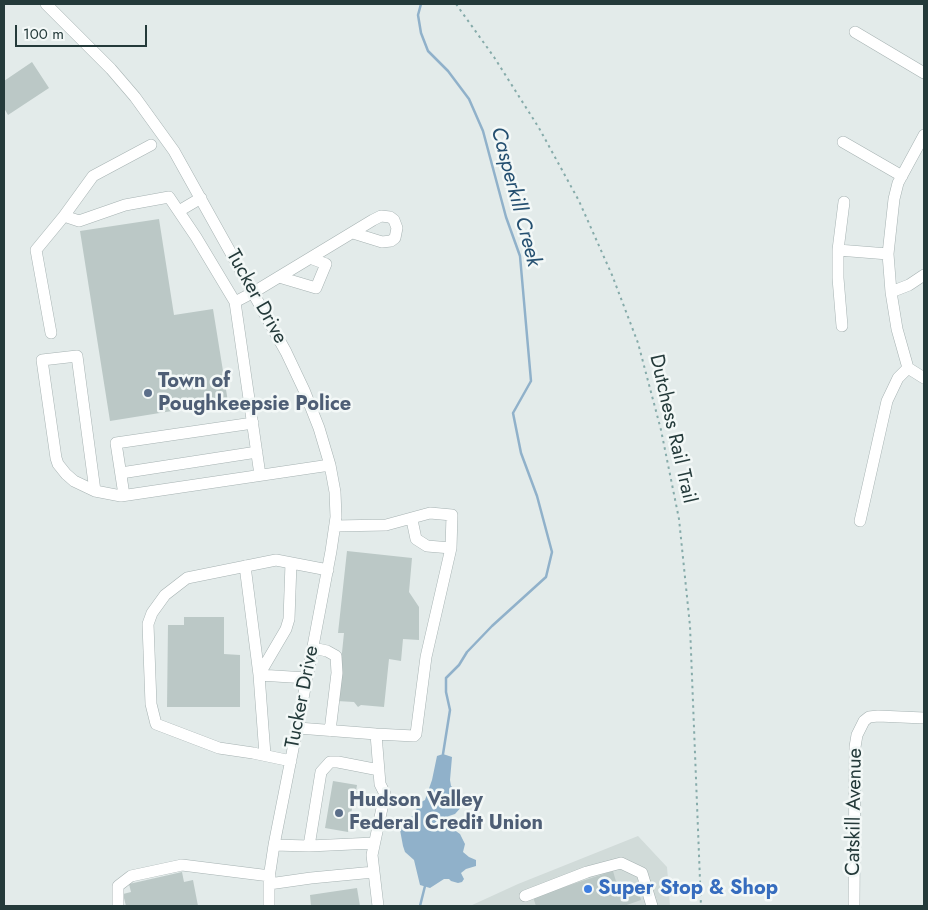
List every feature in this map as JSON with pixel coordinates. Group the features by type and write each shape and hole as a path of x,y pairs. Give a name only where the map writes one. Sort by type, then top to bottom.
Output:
{"street":[{"name":"Tucker Drive","path":"46,4 87,43 136,97 174,151 286,352 319,428 330,465 336,492 335,526 298,728 274,845 269,880 269,906"},
{"path":"854,32 924,73"},
{"path":"924,135 902,176 894,199 888,254 891,292 897,329 908,368 924,378"},
{"path":"843,142 902,176"},
{"path":"51,333 36,250 93,176 151,145"},
{"path":"64,216 79,221 125,205 169,197 179,210 235,302 260,475"},
{"path":"179,210 201,198"},
{"path":"842,326 838,250 844,202"},
{"path":"235,302 352,233"},
{"path":"838,250 888,254"},
{"path":"279,277 316,288 326,264 310,258"},
{"path":"891,292 909,285 924,275"},
{"path":"95,491 77,356 42,360 58,464 74,481 95,491 112,495 124,495 330,465"},
{"path":"860,521 887,401 898,378 908,368"},
{"path":"124,495 116,443 253,423"},
{"path":"121,473 257,452"},
{"path":"298,728 406,736 416,734 426,657 451,548 452,515 430,514 386,525 335,526"},
{"path":"412,520 416,539 427,546 451,548"},
{"path":"291,761 218,748 156,724 151,704 148,624 152,613 165,595 187,578 276,560 328,570"},
{"path":"259,675 286,629 289,620 291,563"},
{"path":"245,566 259,675 265,755"},
{"path":"313,648 327,651 336,656 337,673 330,731"},
{"path":"259,675 307,678"},
{"name":"Catskill Avenue","path":"854,906 855,747 857,736 864,721 870,717 924,718"},
{"path":"376,734 380,784 385,794 372,855 378,906"},
{"path":"309,846 321,772 325,766 330,762 338,762 379,770"},
{"path":"274,845 309,846 374,843"},
{"path":"524,896 587,872 621,862 642,873 652,906"},
{"path":"118,906 118,886 131,876 182,865 269,880 374,872"}],"path":[{"name":"Dutchess Rail Trail","path":"456,4 494,57 539,128 579,201 612,276 638,343 661,430 679,519 690,626 701,906"}],"shaded area":[{"path":"638,836 667,867 670,906 470,906 518,884"}],"water":[{"path":"443,754 452,757 451,786 465,797 464,804 455,814 443,818 443,822 460,834 465,844 463,852 476,860 476,866 466,869 461,873 464,879 462,882 458,883 444,879 430,888 420,885 414,860 405,852 400,830 404,823 416,813 417,804 425,800 437,756"}],"building":[{"path":"32,62 49,88 8,115 4,108 4,81"},
{"path":"159,219 174,315 213,309 228,402 110,421 80,231"},
{"path":"347,551 412,558 409,592 419,607 419,640 403,639 401,661 389,659 384,707 361,705 358,707 354,702 337,701 344,633 338,633"},
{"path":"184,617 224,617 224,654 240,655 240,707 167,707 168,625 184,625"},
{"name":"Hudson Valley Federal Credit Union","path":"333,781 357,785 356,791 366,793 365,798 354,797 348,832 325,828"},
{"name":"Super Stop & Shop","path":"613,871 619,892 637,886 641,900 624,906 536,906 533,897"},
{"path":"182,872 184,882 193,880 198,906 126,906 123,894 131,892 129,884"},
{"path":"357,888 360,906 311,906 310,895"}],"waterway":[{"name":"Casperkill Creek","path":"421,4 418,15 421,33 428,51 448,71 469,99 483,131 506,217 520,256 531,381 513,413 521,453 537,496 552,552 546,577 492,626 446,678 446,692 450,710 443,754"},
{"name":"Casperkill Creek","path":"420,906 425,886"}],"place":[{"name":"Town of Poughkeepsie Police","path":"148,393"},
{"name":"Hudson Valley Federal Credit Union","path":"339,813"},
{"name":"Super Stop & Shop","path":"588,889"}]}
